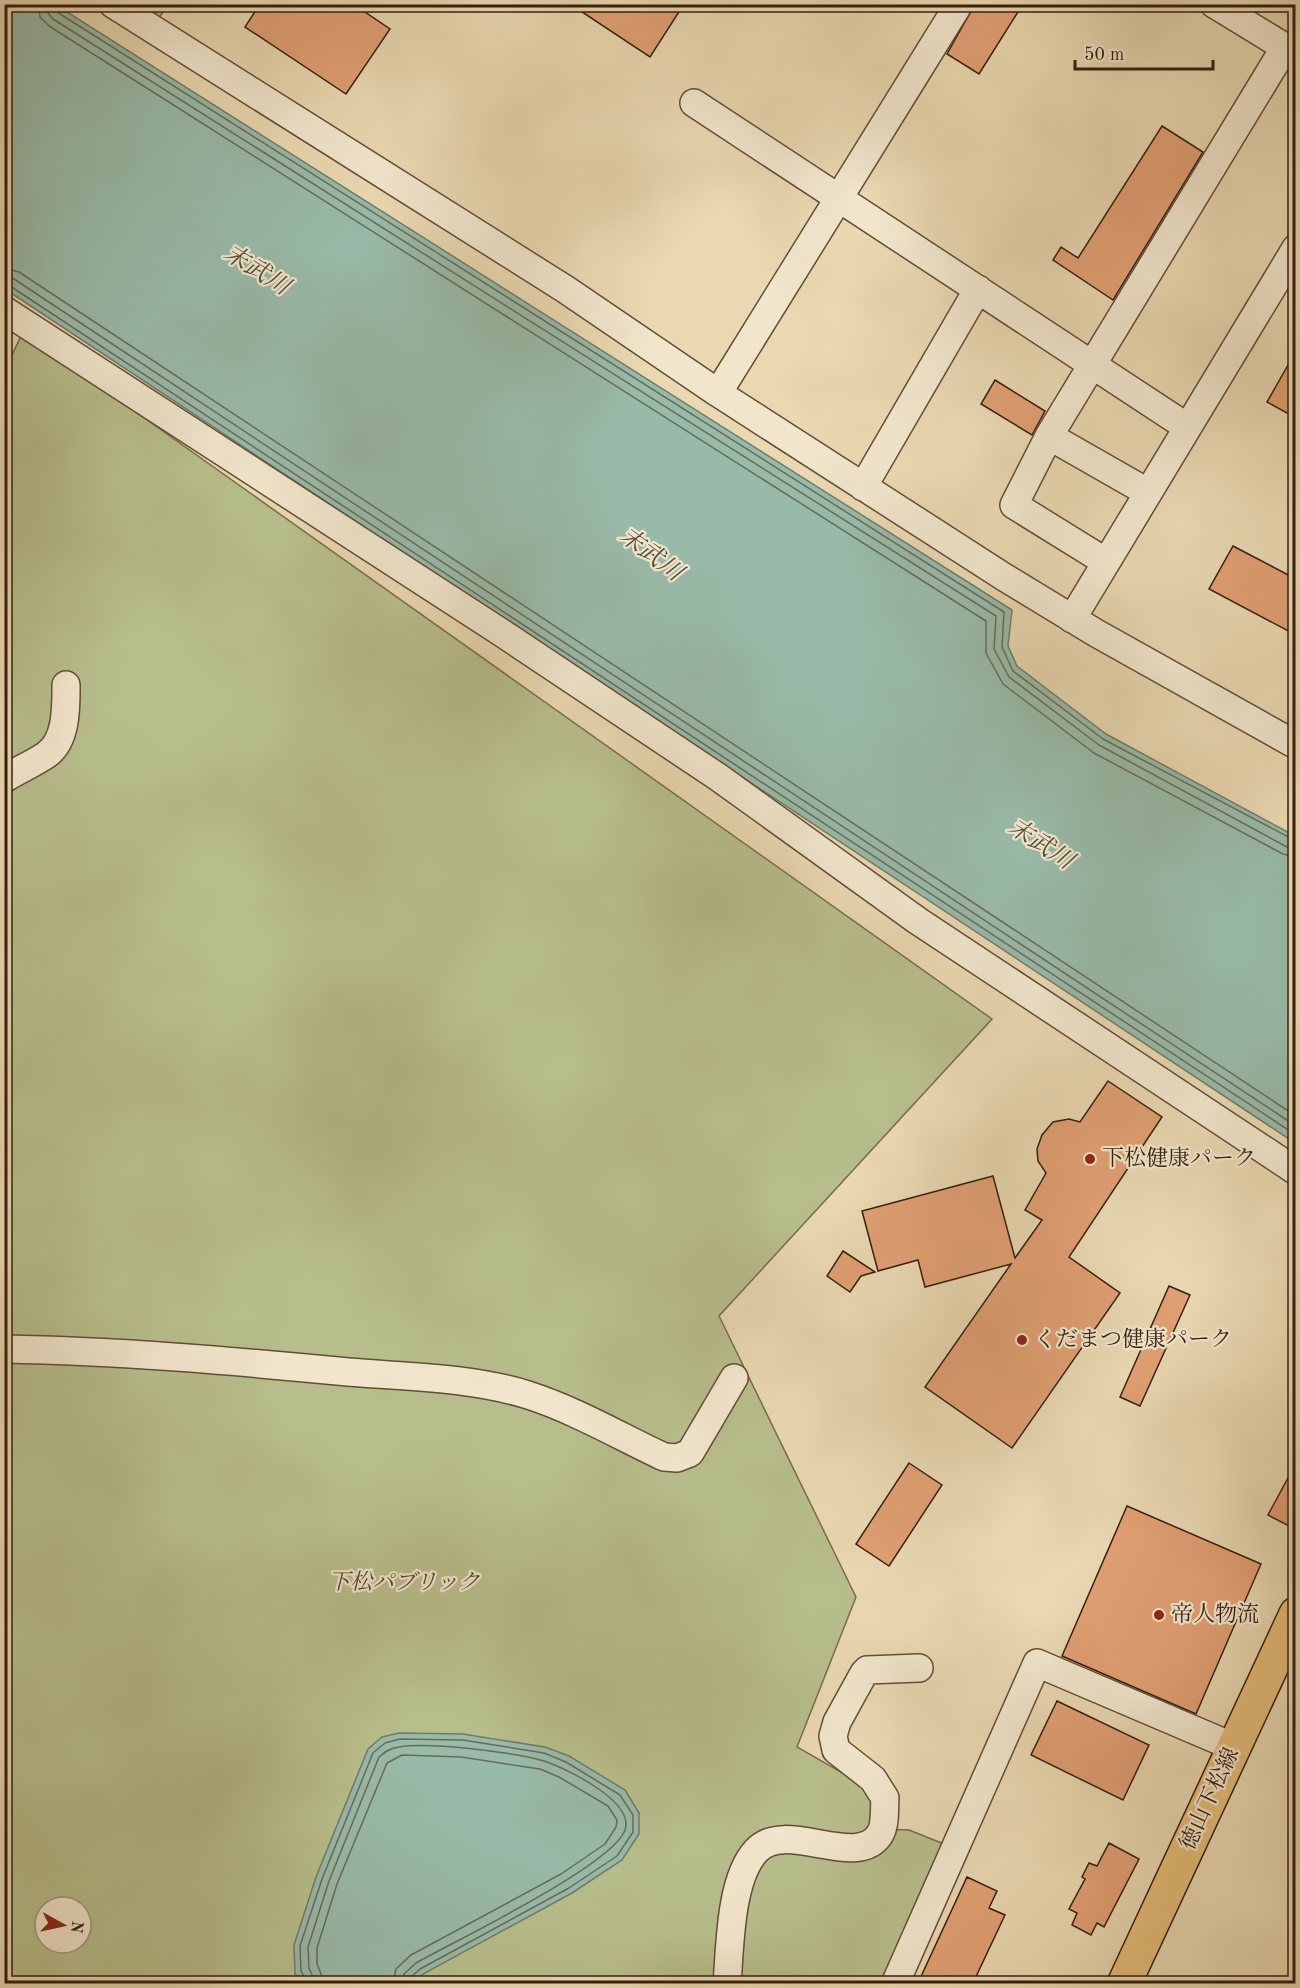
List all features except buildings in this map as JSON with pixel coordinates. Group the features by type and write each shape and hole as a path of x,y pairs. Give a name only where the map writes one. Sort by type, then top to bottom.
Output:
{"main road":[{"name":"徳山下松線","path":"1124,1983 1296,1614"}],"street":[{"path":"113,4 565,289 718,393 1072,619 1296,745"},
{"path":"718,393 959,4"},
{"path":"1106,562 1014,504 1049,436 1290,50 1214,4"},
{"path":"694,103 1187,427"},
{"path":"1072,619 1296,248"},
{"path":"863,487 978,289"},
{"path":"4,310 508,637 718,777 918,921 1296,1171"},
{"path":"1049,436 1148,492"},
{"path":"4,779 47,755 58,743 66,705 66,685"},
{"path":"4,1349 78,1350 445,1380 493,1387 527,1394 664,1457 677,1458 690,1453 734,1378"},
{"path":"895,1983 1037,1663 1234,1747"},
{"path":"727,1983 731,1932 739,1888 749,1861 757,1849 771,1839 858,1848 873,1842 881,1833 885,1798 873,1779 836,1750 833,1736 837,1722 864,1672 919,1668"}],"green space":[{"path":"111,5 168,5 151,29"},
{"name":"下松パブリック","path":"23,332 992,1019 719,1316 856,1597 797,1747 874,1791 881,1829 909,1830 949,1846 886,1983 5,1984 4,372"}],"water":[{"name":"末武川","path":"4,5 56,5 1012,610 1008,646 1017,666 1106,734 1295,836 1295,1143 5,289"},
{"path":"399,1733 463,1734 545,1747 569,1756 625,1790 639,1813 639,1834 622,1860 572,1893 423,1974 413,1983 304,1983 295,1974 294,1945 316,1877 368,1749 382,1737"}],"place":[{"name":"下松健康パーク","path":"1090,1159"},
{"name":"くだまつ健康パーク","path":"1022,1340"},
{"name":"帝人物流","path":"1159,1615"}]}
